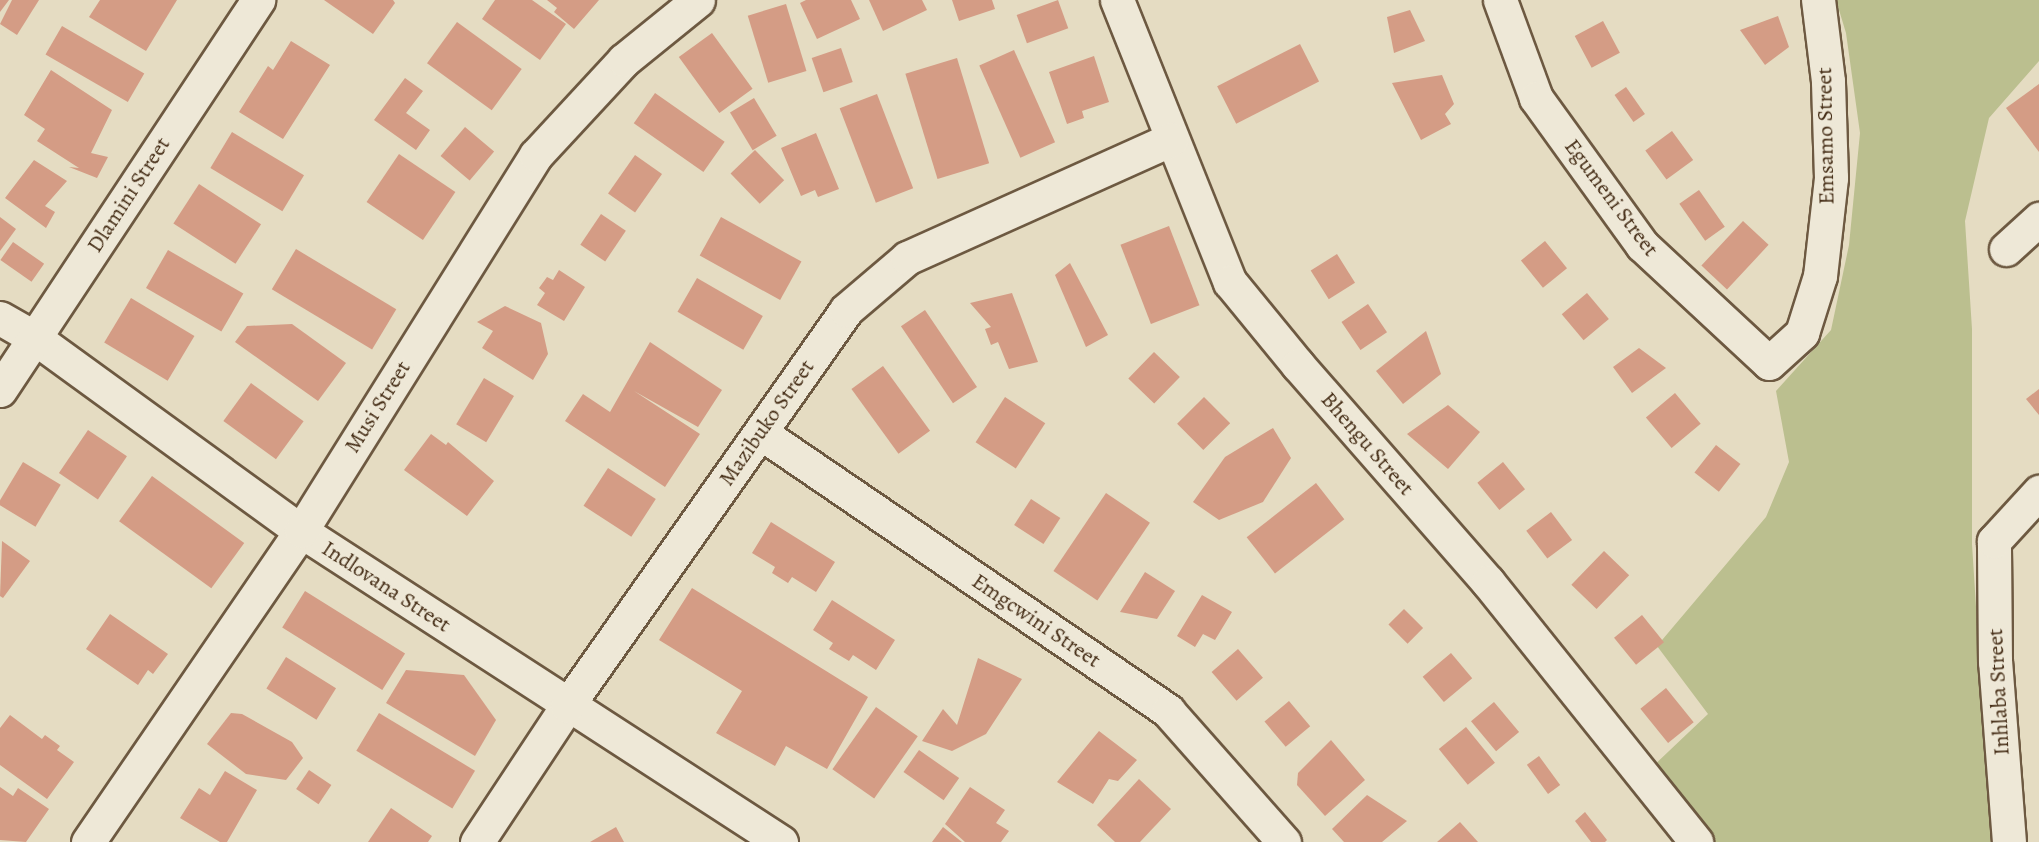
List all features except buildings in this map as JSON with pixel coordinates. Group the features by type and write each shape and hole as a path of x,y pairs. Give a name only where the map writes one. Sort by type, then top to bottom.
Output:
{"street":[{"name":"Dlamini Street","path":"0,390 258,0"},
{"name":"Musi Street","path":"88,842 301,531 536,155 624,60 698,0"},
{"name":"Bhengu Street","path":"1117,0 1230,282 1298,365 1488,582 1696,842"},
{"name":"Egumeni Street","path":"1500,0 1536,98 1642,245 1768,363"},
{"name":"Emsamo Street","path":"1768,363 1802,333 1820,276 1831,178 1828,81 1818,0"},
{"name":"Mazibuko Street","path":"477,842 567,706 846,310 907,258 1172,139"},
{"path":"2006,249 2039,219"},
{"name":"Indlovana Street","path":"0,318 35,338 301,531 567,706 781,842"},
{"name":"Emgcwini Street","path":"761,433 1168,711 1284,842"},
{"name":"Inhlaba Street","path":"2009,842 1995,662 1994,541 2039,492"}],"green space":[{"path":"1836,0 2039,0 2039,61 1989,118 1965,221 1972,329 1972,544 1991,842 1714,842 1649,770 1708,714 1657,646 1766,517 1789,462 1776,391 1831,330 1849,245 1860,133 1846,33"}]}
